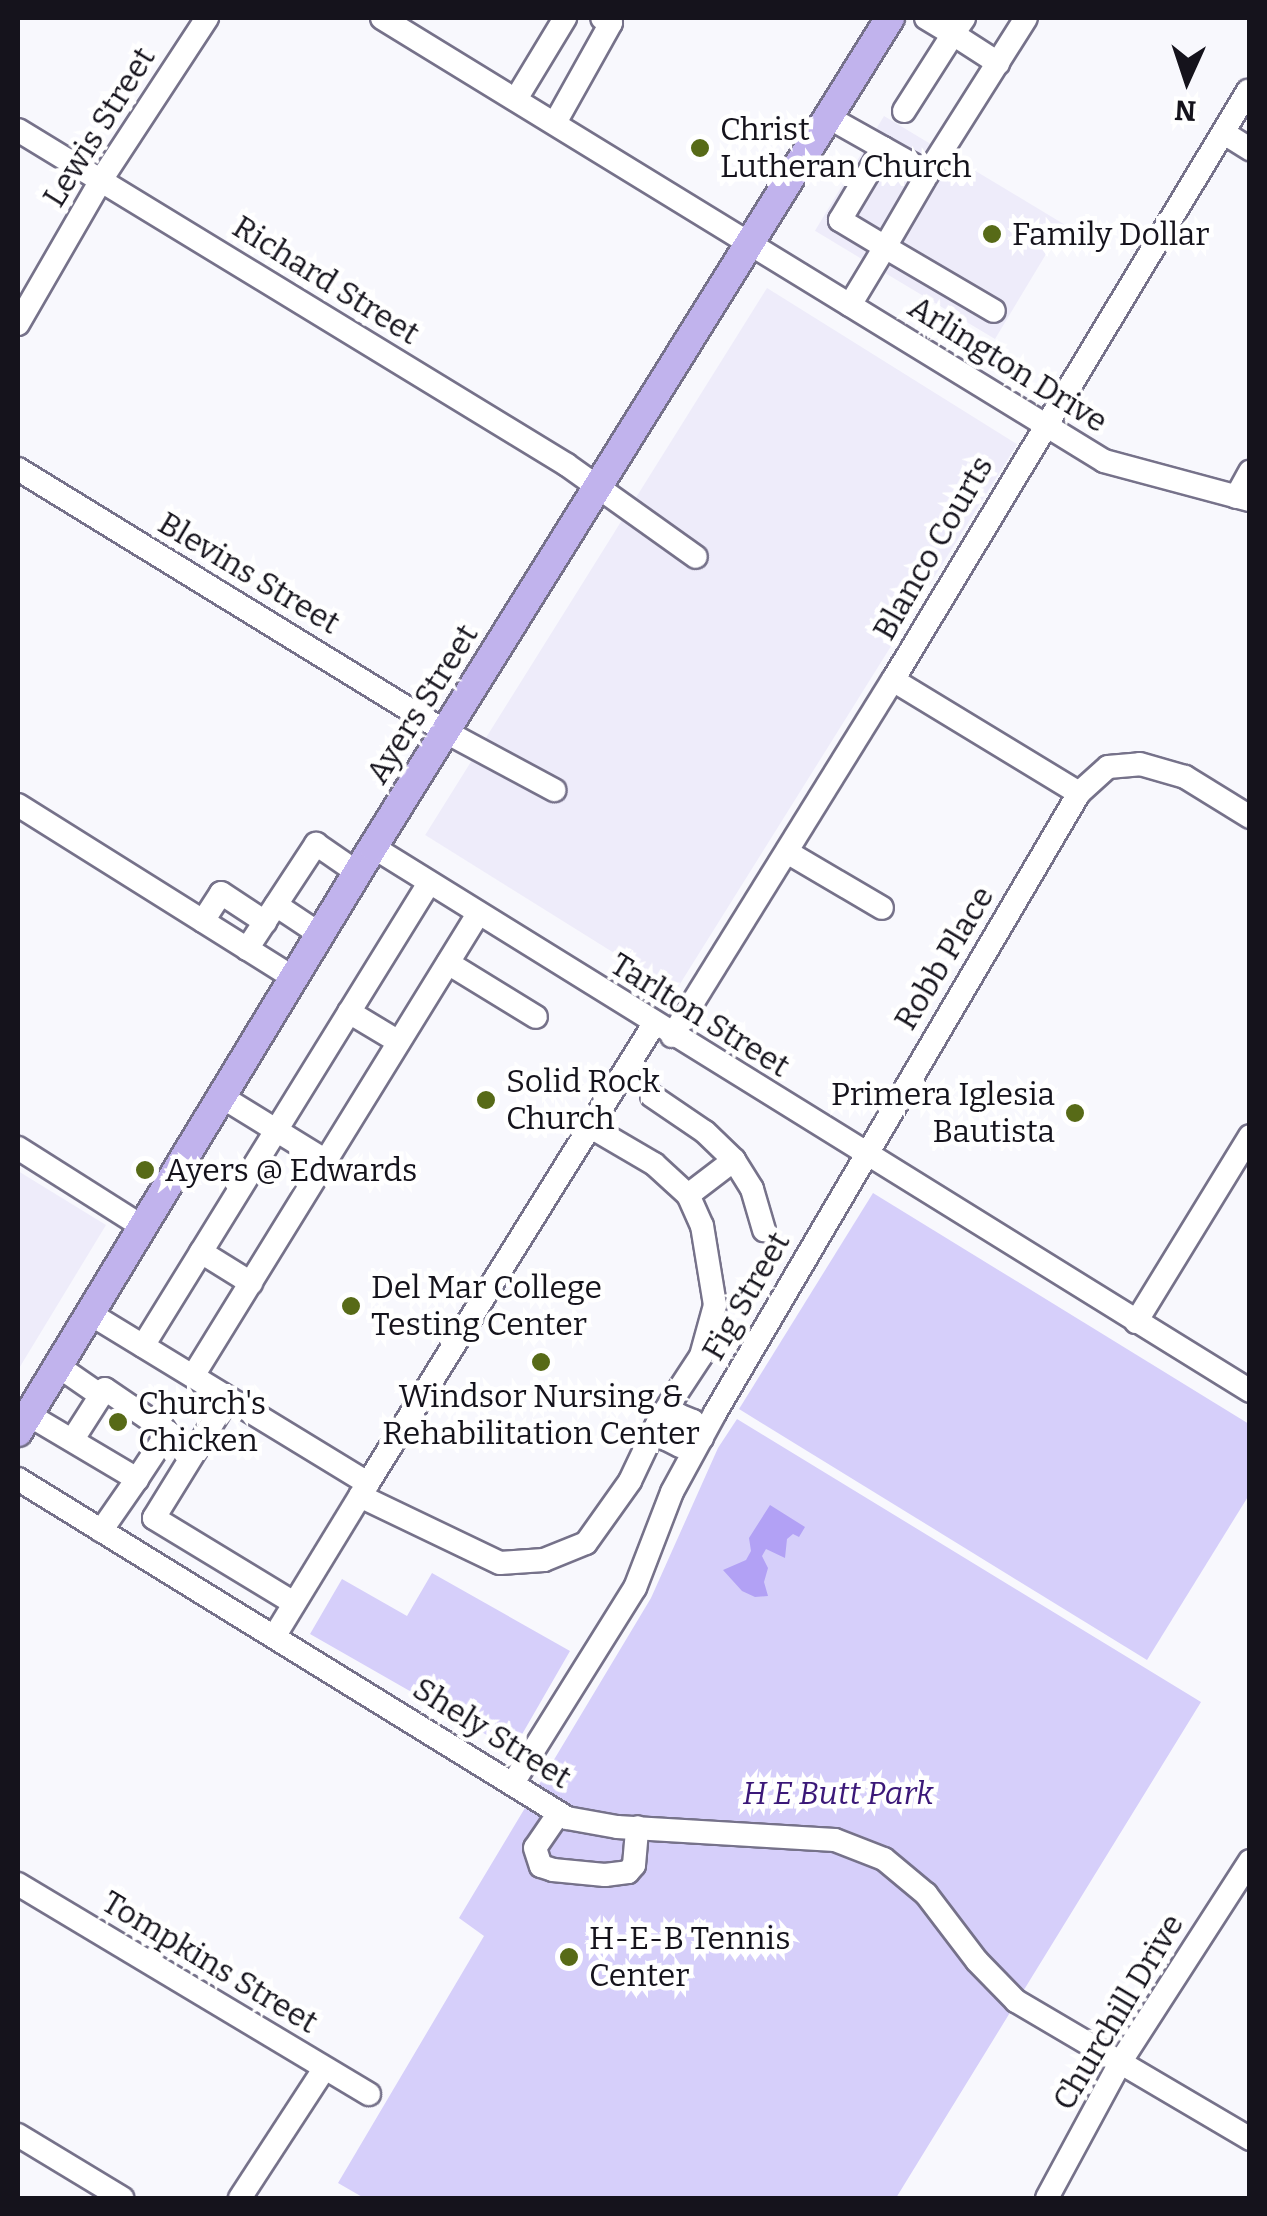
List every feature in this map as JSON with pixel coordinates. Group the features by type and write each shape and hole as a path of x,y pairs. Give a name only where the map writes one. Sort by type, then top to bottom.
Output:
{"main road":[{"name":"Ayers Street","path":"23,1423 373,847 890,18"}],"street":[{"name":"Lewis Street","path":"18,324 101,180 207,18"},
{"name":"Arlington Drive","path":"382,18 1104,461 1242,499"},
{"path":"516,99 566,18"},
{"path":"555,123 611,23 602,18"},
{"path":"926,18 959,26 998,63"},
{"path":"850,305 1026,18"},
{"path":"904,111 959,26"},
{"name":"Blanco Courts","path":"274,1637 588,1126 663,1030 786,852 1248,91"},
{"path":"828,118 928,173"},
{"name":"Richard Street","path":"18,130 599,488 696,557"},
{"path":"1224,134 1250,149"},
{"path":"883,148 840,220 994,311"},
{"name":"Blevins Street","path":"18,469 446,732 554,790"},
{"path":"1242,499 1250,472"},
{"path":"893,680 1079,792 1108,767 1140,764 1184,777 1250,817"},
{"name":"Robb Place","path":"865,1156 1079,792"},
{"path":"18,805 295,979"},
{"path":"247,949 316,844 358,873"},
{"name":"Tarlton Street","path":"373,847 865,1156 1250,1391"},
{"path":"786,852 882,908"},
{"path":"144,1346 429,882"},
{"path":"203,921 220,894 321,934"},
{"path":"193,1376 478,914"},
{"path":"448,963 536,1017"},
{"path":"349,1012 399,1042"},
{"path":"652,1096 705,1132 734,1160 752,1189 764,1230"},
{"path":"222,1098 326,1161"},
{"path":"89,1313 228,1398 364,1490 500,1563 544,1560 586,1543 630,1480 660,1420 701,1356 715,1305 702,1226 688,1196 654,1164 588,1126"},
{"path":"1136,1322 1250,1136"},
{"path":"18,1148 143,1227"},
{"name":"Fig Street","path":"513,1783 635,1588 672,1492 865,1156"},
{"path":"688,1196 734,1160"},
{"path":"201,1252 251,1283"},
{"path":"58,1366 100,1396"},
{"path":"72,1439 104,1389 168,1432 101,1531"},
{"path":"134,1551 228,1398"},
{"path":"660,1420 678,1415 693,1421 702,1438"},
{"path":"23,1423 72,1439 137,1479"},
{"name":"Shely Street","path":"18,1479 567,1818 637,1827 835,1840 884,1859 926,1894 977,1962 1016,2001 1250,2139"},
{"path":"154,1518 294,1603"},
{"path":"559,1813 535,1848 541,1866 554,1870 605,1875 628,1872 634,1865 637,1827"},
{"name":"Churchill Drive","path":"1047,2198 1122,2061 1250,1861"},
{"name":"Tompkins Street","path":"18,1884 370,2094"},
{"path":"240,2198 324,2069"},
{"path":"18,2135 122,2198"}],"shaded area":[{"path":"884,116 1064,224 995,339 815,231"},
{"path":"767,288 1017,444 675,991 425,835"},
{"path":"18,1171 106,1225 18,1370"},
{"path":"770,1505 805,1527 799,1537 793,1534 787,1539 785,1558 766,1549 762,1556 768,1568 764,1582 768,1596 755,1597 742,1591 723,1570 746,1560 751,1551 749,1538"}],"green space":[{"path":"873,1193 1249,1424 1249,1495 1147,1660 739,1409"},
{"name":"H E Butt Park","path":"737,1419 1201,1702 896,2198 364,2198 338,2183 484,1936 459,1918 651,1598 718,1448"},
{"path":"432,1573 570,1651 513,1750 310,1634 342,1579 407,1616"}],"place":[{"name":"Christ Lutheran Church","path":"700,148"},
{"name":"Family Dollar","path":"992,234"},
{"name":"Solid Rock Church","path":"486,1100"},
{"name":"Primera Iglesia Bautista","path":"1075,1113"},
{"name":"Ayers @ Edwards","path":"145,1170"},
{"name":"Del Mar College Testing Center","path":"351,1306"},
{"name":"Windsor Nursing & Rehabilitation Center","path":"541,1362"},
{"name":"Church's Chicken","path":"118,1422"},
{"name":"H-E-B Tennis Center","path":"569,1957"}]}
